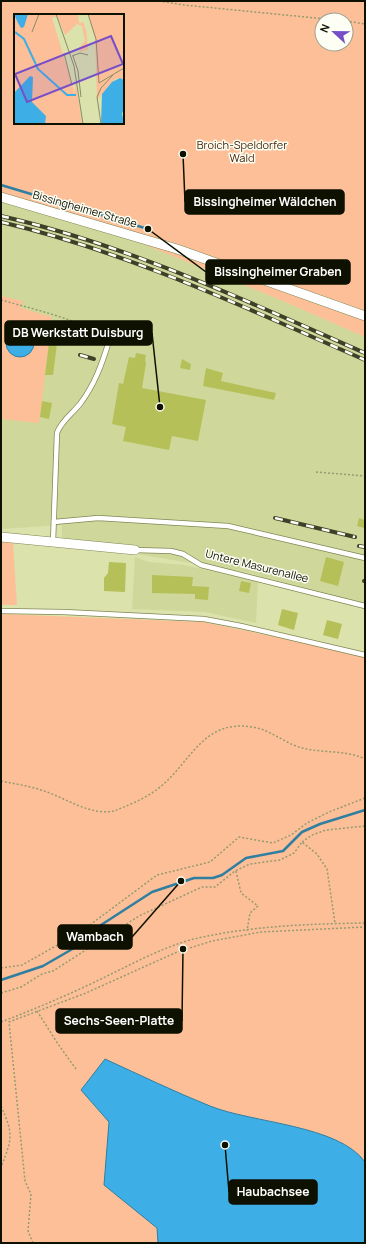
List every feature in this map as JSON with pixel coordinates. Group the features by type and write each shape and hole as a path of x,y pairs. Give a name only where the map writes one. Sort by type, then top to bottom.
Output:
{"street":[{"name":"Bissingheimer Straße","path":"1,197 177,249 365,316"},
{"name":"Untere Masurenallee","path":"1,537 135,550"}],"lane":[{"path":"53,542 57,433 61,425 80,404 94,383 109,341"},
{"path":"54,522 98,518 228,526 365,558"},
{"name":"Untere Masurenallee","path":"135,550 172,551 183,554 201,565 365,606"},
{"path":"1,611 64,612 204,619 241,626 365,655"}],"path":[{"path":"159,1 184,5 314,18"},
{"path":"354,22 365,24"},
{"path":"1,300 76,322 96,330 102,340"},
{"path":"316,472 365,476"},
{"path":"1,782 44,791 94,811 107,813 156,791 171,777 195,747 209,736 223,729 242,726 257,728 286,743 302,748 348,753 365,759"},
{"path":"1,968 22,965 79,933 157,875 210,862 239,837 273,843 291,835 307,823 329,812 365,798"},
{"path":"1,993 21,987 42,974 53,971 139,916 202,887 215,887 236,871 250,864 280,860 294,853 302,842 312,835 326,830 365,826"},
{"path":"302,842 317,854 327,869 335,923"},
{"path":"236,871 241,893 258,906 250,913 247,930"},
{"path":"1,1022 190,940 247,930 335,923 365,923"},
{"path":"33,1243 28,1231 31,1194 25,1181 9,1022 86,992 176,952 212,941 261,932 365,927"},
{"path":"36,1008 58,1044 76,1069"},
{"path":"1,1106 7,1119 11,1137 1,1168"}],"shaded area":[{"path":"1,201 131,239 276,298 365,337 365,604 244,572 1,531 62,539 62,525 1,529"},
{"path":"135,557 149,562 184,565 258,582 256,623 205,612 132,609"}],"green space":[{"name":"Broich-Speldorfer Wald","path":"1,1 365,1 365,337 276,298 131,239 1,201"},
{"path":"1,296 23,301 21,308 52,317 39,423 1,419"},
{"path":"1,542 13,543 17,605 1,605"},
{"path":"1,614 203,622 365,655 365,1243 1,1243"}],"water":[{"path":"20,329 30,333 34,343 30,353 20,357 10,353 6,343 10,333"},
{"path":"105,1059 210,1106 248,1117 294,1126 336,1140 353,1150 365,1162 365,1243 158,1243 157,1228 104,1185 109,1122 81,1090"}],"building":[{"path":"50,335 58,336 53,375 45,375"},
{"path":"136,353 146,355 142,388 206,400 198,441 172,436 169,450 123,441 126,427 112,424 119,383 123,384 129,357 135,358"},
{"path":"182,359 191,364 190,370 180,368"},
{"path":"206,368 223,373 221,381 276,393 274,400 203,386"},
{"path":"42,401 52,403 49,419 40,417"},
{"path":"359,518 365,520 364,528 357,526"},
{"path":"326,557 344,562 338,586 320,581"},
{"path":"109,562 126,563 125,592 104,591 104,578 108,573"},
{"path":"152,575 193,577 192,586 209,587 208,600 195,599 195,594 152,593"},
{"path":"241,581 251,583 249,593 239,591"},
{"path":"282,609 298,613 294,630 278,625"},
{"path":"327,620 342,624 338,639 323,635"}],"waterway":[{"path":"1,185 148,229"},
{"path":"1,980 43,966 81,944 101,925 152,892 194,878 213,878 222,875 246,858 283,851 302,832 320,824 365,810"}],"railway":[{"path":"1,216 95,242 141,258 231,294 365,353"},
{"path":"1,222 48,234 141,265 231,301 365,360"},
{"path":"80,355 94,359"},
{"path":"275,518 355,537"},
{"path":"359,546 365,547"}],"place":[{"name":"Bissingheimer Wäldchen","path":"183,154"},
{"name":"Bissingheimer Graben","path":"148,229"},
{"name":"DB Werkstatt Duisburg","path":"160,407"},
{"name":"Wambach","path":"181,881"},
{"name":"Sechs-Seen-Platte","path":"183,949"},
{"name":"Haubachsee","path":"225,1145"}]}
